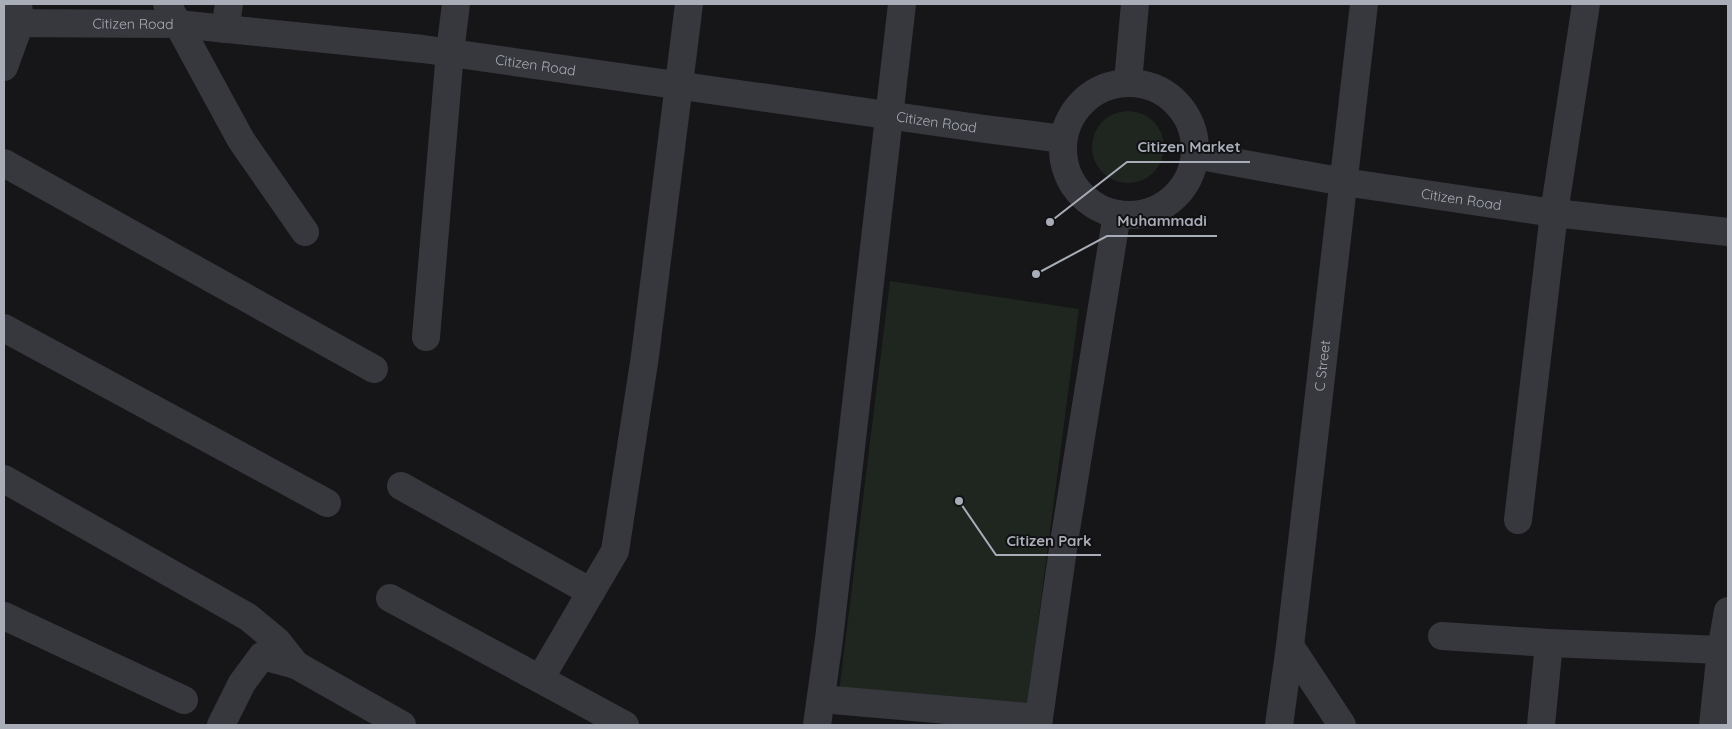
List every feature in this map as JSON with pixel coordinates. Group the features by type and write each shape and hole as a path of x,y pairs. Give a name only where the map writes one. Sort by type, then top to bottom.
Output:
{"street":[{"path":"426,336 450,52 456,4"},
{"path":"540,679 615,551 645,356 688,4"},
{"path":"817,725 829,639 902,4"},
{"path":"1128,82 1135,4"},
{"name":"C Street","path":"1279,725 1290,646 1364,4"},
{"path":"1518,520 1554,213 1586,4"},
{"path":"172,14 241,140 305,232"},
{"name":"Citizen Road","path":"14,17 172,14 227,16 450,52 889,116 1063,139"},
{"path":"4,67 14,17"},
{"path":"1128,82 1150,86 1169,96 1184,112 1193,133 1195,154 1190,176 1177,194 1160,208 1139,214 1117,214 1098,207 1081,195 1070,178 1063,159 1063,139 1069,121 1079,105 1101,89 1110,85 1128,82"},
{"name":"Citizen Road","path":"1195,154 1344,182 1554,213 1728,232"},
{"path":"4,163 374,369"},
{"path":"820,698 1039,722 1064,542 1117,214"},
{"path":"4,328 326,502"},
{"path":"4,479 248,617 277,641 296,665"},
{"path":"401,486 591,592"},
{"path":"390,598 625,725"},
{"path":"1713,725 1721,650 1728,611"},
{"path":"4,616 184,700"},
{"path":"1442,636 1721,650"},
{"path":"1541,725 1549,642"},
{"path":"1290,646 1342,725"},
{"path":"221,725 242,683 262,656 296,665 402,725"}],"shaded area":[{"path":"1128,111 1142,114 1154,121 1161,133 1164,147 1161,161 1154,173 1142,180 1128,183 1114,180 1102,173 1095,161 1092,147 1095,133 1102,121 1114,114"},
{"path":"890,281 1079,309 1027,707 839,692"}],"place":[{"name":"Citizen Market","path":"1050,222"},
{"name":"Muhammadi","path":"1036,274"},
{"name":"Citizen Park","path":"959,501"}]}
